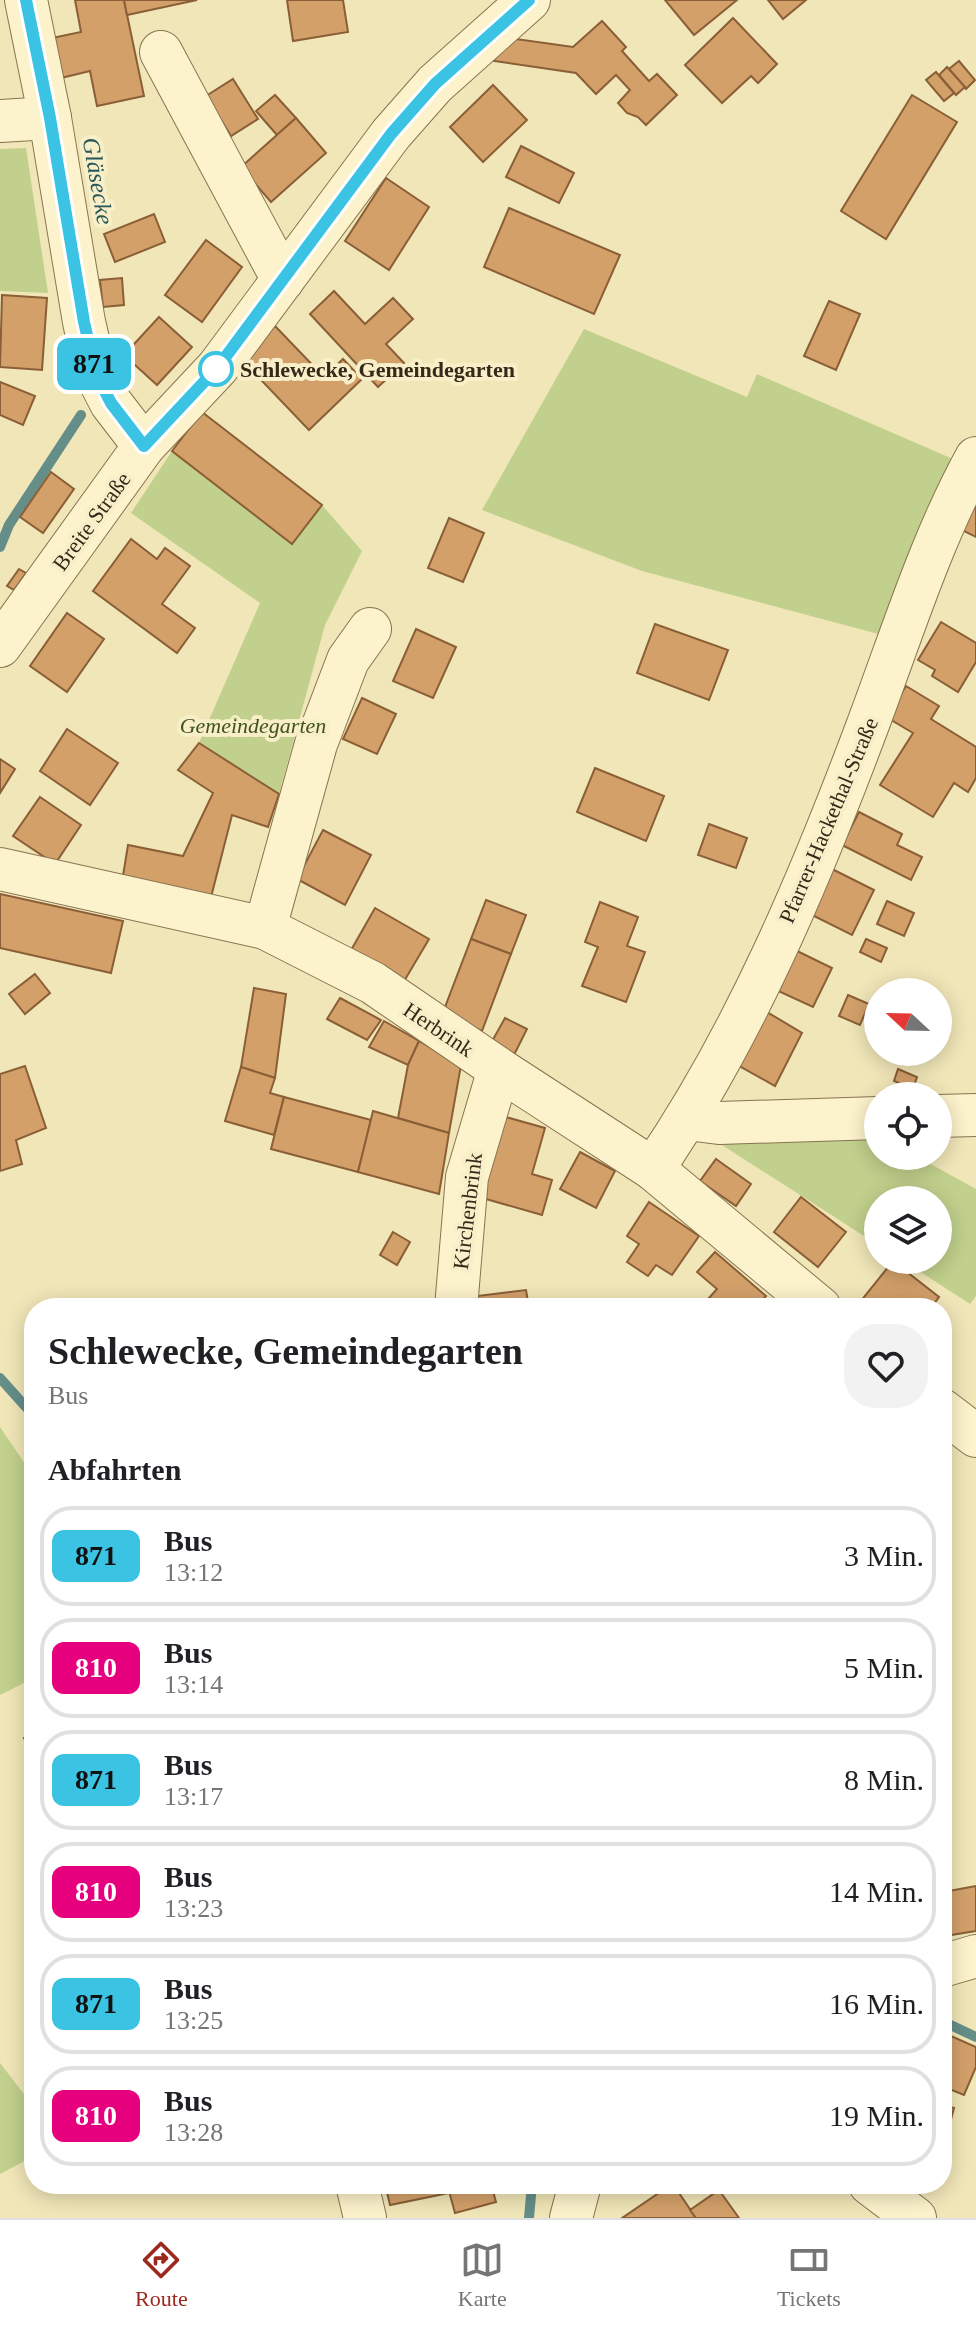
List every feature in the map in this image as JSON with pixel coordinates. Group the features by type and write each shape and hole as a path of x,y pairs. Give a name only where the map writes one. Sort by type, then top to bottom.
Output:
{"street":[{"path":"26,0 96,374 111,403 144,446"},
{"name":"Breite Straße","path":"0,646 144,446 218,367 391,134 435,84 529,0"},
{"path":"161,52 283,280"},
{"path":"0,121 50,118"},
{"name":"Pfarrer-Hackethal-Straße","path":"653,1169 687,1119 749,1002 800,892 853,765 953,500 976,458"},
{"path":"265,928 316,744 348,660 370,629"},
{"name":"Herbrink","path":"0,869 265,928 373,983 653,1169 808,1298"},
{"name":"Kirchenbrink","path":"457,1298 467,1177 499,1069"},
{"path":"952,1116 976,1115"},
{"path":"687,1119 719,1123 864,1118"},
{"path":"952,1418 976,1436"},
{"path":"952,1963 976,1956"},
{"path":"359,2194 365,2218"},
{"path":"571,2218 577,2194"},
{"path":"883,2194 915,2218"}],"green space":[{"path":"26,148 48,293 0,291 0,149"},
{"path":"584,329 747,397 757,374 953,459 882,635 642,571 482,510"},
{"name":"Gemeindegarten","path":"172,451 292,543 322,505 362,551 325,625 279,794 199,743 260,603 131,513"},
{"path":"708,1136 864,1136 864,1170 941,1170 976,1189 976,1296 970,1304 924,1274 952,1274 952,1186 864,1186 864,1236"},
{"path":"0,1427 24,1462 24,1683 0,1695"},
{"path":"0,2063 24,2094 24,2161 0,2174"}],"building":[{"path":"75,0 124,0 144,96 97,106 90,71 61,78 52,38 81,32"},
{"path":"124,0 197,0 127,15"},
{"path":"287,0 343,0 348,32 293,41"},
{"path":"665,0 737,0 694,35"},
{"path":"768,0 806,0 783,19"},
{"path":"733,18 777,64 758,83 751,76 722,103 685,65"},
{"path":"602,21 626,47 622,51 649,81 657,74 677,95 646,125 618,103 630,90 616,75 596,94 576,73 488,60 509,38 573,47"},
{"path":"959,61 975,80 966,89 949,69"},
{"path":"947,67 965,87 956,95 939,75"},
{"path":"936,72 954,93 944,101 926,80"},
{"path":"233,79 258,119 231,136 206,96"},
{"path":"493,85 527,120 483,162 450,127"},
{"path":"275,95 296,118 277,135 256,111"},
{"path":"912,95 957,122 886,239 841,211"},
{"path":"296,118 326,153 271,202 241,167"},
{"path":"521,146 574,173 559,203 506,177"},
{"path":"386,178 429,207 389,270 345,241"},
{"path":"509,208 620,255 594,314 484,267"},
{"path":"154,214 165,242 115,262 104,234"},
{"path":"206,240 242,267 202,322 165,295"},
{"path":"122,278 124,305 103,307 100,280"},
{"path":"334,291 365,324 393,298 413,319 386,344 404,363 378,387 310,314"},
{"path":"2,295 47,298 42,370 0,367"},
{"path":"829,301 860,314 836,370 804,356"},
{"path":"159,317 192,347 157,385 124,355"},
{"path":"275,326 324,377 343,359 362,379 309,430 241,359"},
{"path":"0,382 35,396 23,425 0,415"},
{"path":"202,412 322,505 292,544 172,451"},
{"path":"51,472 74,489 43,533 20,517"},
{"path":"976,486 976,537 952,525"},
{"path":"449,518 484,533 463,582 428,568"},
{"path":"131,539 157,559 165,548 190,566 162,604 195,628 177,653 93,591"},
{"path":"19,569 26,573 14,590 7,586"},
{"path":"67,613 104,639 67,692 30,666"},
{"path":"941,622 976,643 976,662 958,692 932,676 935,670 918,660"},
{"path":"655,624 728,650 709,700 637,673"},
{"path":"416,629 456,647 433,698 393,681"},
{"path":"906,686 939,706 931,719 976,747 976,778 968,792 954,783 933,817 880,785 913,733 886,717"},
{"path":"362,698 396,714 377,754 343,739"},
{"path":"67,729 118,763 90,805 40,771"},
{"path":"199,743 279,794 268,827 232,815 209,905 122,882 128,845 183,856 213,793 178,770"},
{"path":"0,759 15,769 0,793"},
{"path":"595,768 664,796 646,841 577,812"},
{"path":"40,797 81,825 55,864 13,836"},
{"path":"859,812 902,834 897,845 922,857 911,880 842,845"},
{"path":"709,824 747,838 736,868 698,855"},
{"path":"323,830 371,855 345,905 297,879"},
{"path":"830,868 874,890 852,935 808,913"},
{"path":"0,894 123,921 111,973 0,948"},
{"path":"486,900 526,915 511,954 471,939"},
{"path":"887,901 914,913 904,936 877,924"},
{"path":"600,902 638,917 627,946 645,952 626,1002 582,986 598,947 585,942"},
{"path":"375,908 429,939 403,983 350,952"},
{"path":"471,939 511,954 482,1031 442,1015"},
{"path":"866,939 887,948 881,962 860,952"},
{"path":"793,949 832,968 813,1007 774,989"},
{"path":"35,974 50,993 25,1014 9,994"},
{"path":"254,988 286,994 275,1078 241,1067"},
{"path":"848,995 864,1002 860,1025 839,1016"},
{"path":"340,998 381,1020 367,1040 327,1019"},
{"path":"762,1009 802,1033 775,1086 734,1063"},
{"path":"505,1018 527,1029 514,1055 491,1043"},
{"path":"384,1021 419,1041 408,1065 369,1047"},
{"path":"419,1041 461,1065 449,1133 398,1118 408,1065"},
{"path":"25,1066 46,1128 16,1140 22,1164 0,1171 0,1074"},
{"path":"241,1067 275,1078 270,1093 284,1097 274,1135 225,1121"},
{"path":"898,1069 917,1077 915,1082 894,1081"},
{"path":"284,1097 371,1120 358,1172 271,1149"},
{"path":"373,1111 449,1133 439,1194 358,1172"},
{"path":"495,1114 545,1128 532,1174 552,1180 542,1215 472,1195"},
{"path":"580,1152 615,1171 596,1208 560,1189"},
{"path":"716,1159 751,1184 736,1206 700,1181"},
{"path":"801,1197 846,1232 818,1267 774,1232"},
{"path":"649,1202 699,1236 672,1275 656,1265 648,1276 627,1262 639,1244 627,1236"},
{"path":"393,1232 410,1242 397,1265 380,1255"},
{"path":"715,1252 766,1296 709,1298 717,1289 697,1272"},
{"path":"883,1274 910,1274 938,1298 863,1298"},
{"path":"526,1290 527,1298 469,1298"},
{"path":"976,1886 976,1931 952,1935 952,1890"},
{"path":"952,2036 976,2047 976,2067 964,2095 952,2090"},
{"path":"387,2194 444,2194 390,2205"},
{"path":"450,2194 494,2194 496,2202 455,2213"},
{"path":"657,2194 680,2194 696,2218 622,2218"},
{"path":"713,2194 722,2194 739,2218 696,2218 690,2210"}],"waterway":[{"name":"Gläsecke","path":"107,339 120,366"},
{"name":"Gläsecke","path":"0,547 9,525 81,415"},
{"name":"Gläsecke","path":"0,1378 24,1405"},
{"name":"Gläsecke","path":"952,2026 976,2037"},
{"name":"Gläsecke","path":"529,2218 531,2194"}],"bus line":[{"name":"871","path":"26,0 96,374 111,403 144,446 218,367 391,134 435,84 529,0"}],"place":[{"name":"Schlewecke, Gemeindegarten","path":"216,369"}]}
